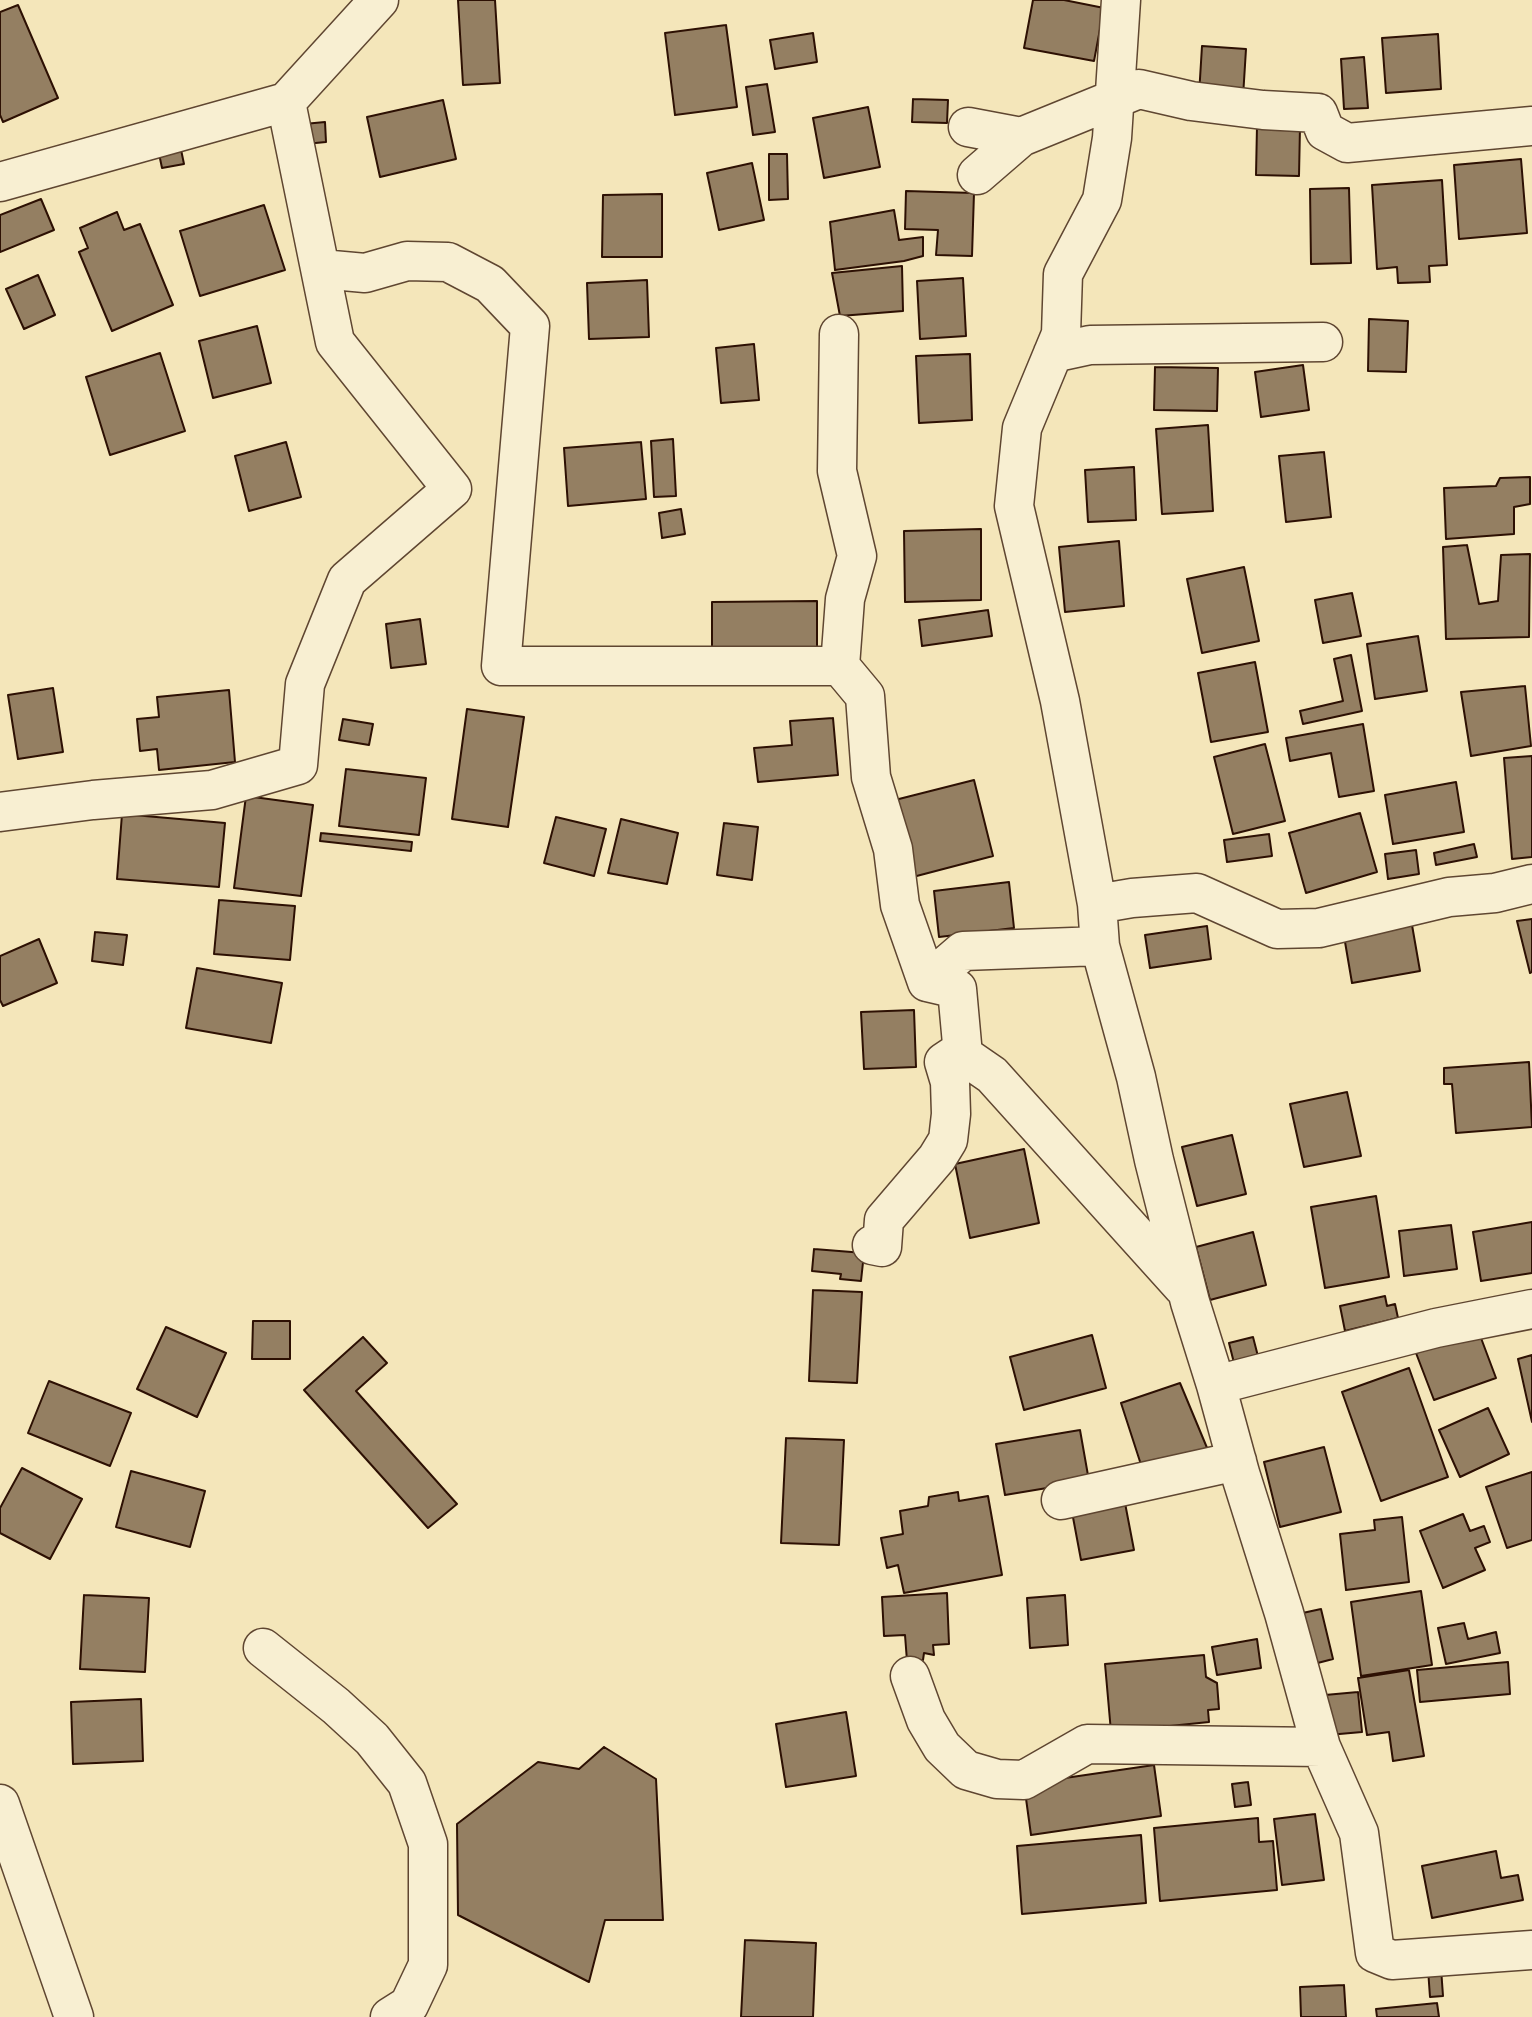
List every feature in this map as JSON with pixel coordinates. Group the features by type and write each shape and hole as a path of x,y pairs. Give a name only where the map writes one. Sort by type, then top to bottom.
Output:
{"street":[{"path":"0,183 286,102 379,0"},
{"path":"1121,0 1112,138 1101,200 1063,274 1061,334 1022,428 1013,506 1060,701 1097,904 1100,946 1136,1077 1188,1293 1237,1461 1284,1613 1321,1747 1359,1833 1375,1953 1392,1960 1532,1950"},
{"path":"977,175 1021,137 1139,89 1191,101 1318,113 1325,131 1347,143 1532,126"},
{"path":"0,812 93,800 212,790 298,765 305,684 347,580 452,489 335,342 286,102"},
{"path":"968,127 1021,137"},
{"path":"320,270 365,273 407,261 448,262 490,284 530,326 501,666 840,666"},
{"path":"839,334 837,471 857,556 845,599 840,666 865,696 871,777 893,849 900,905 927,982"},
{"path":"1053,353 1090,345 1323,342"},
{"path":"1097,904 1132,898 1197,893 1278,929 1319,929 1449,897 1532,884"},
{"path":"927,982 963,951 1100,946"},
{"path":"927,982 957,989 963,1055 992,1075 1188,1293"},
{"path":"872,1245 883,1247 884,1220 937,1158 947,1140 951,1114 950,1082 944,1062 962,1050"},
{"path":"1216,1385 1436,1328 1532,1309"},
{"path":"1061,1500 1237,1461"},
{"path":"263,1648 336,1706 372,1739 407,1783 424,1832 428,1844 428,1965 409,2005 390,2017"},
{"path":"910,1676 926,1720 942,1748 966,1770 997,1779 1024,1780 1087,1744 1321,1747"},
{"path":"0,1804 74,2017"}],"building":[{"path":"458,0 495,0 500,83 463,85"},
{"path":"1033,0 1064,0 1104,8 1094,61 1024,48"},
{"path":"18,5 58,98 3,122 0,115 0,12"},
{"path":"726,25 737,107 675,115 665,33"},
{"path":"813,33 817,62 775,69 770,40"},
{"path":"1438,34 1441,89 1386,93 1382,38"},
{"path":"1202,46 1246,49 1243,97 1199,95"},
{"path":"1364,57 1368,108 1344,109 1341,59"},
{"path":"767,84 775,132 753,135 746,87"},
{"path":"913,99 948,100 947,123 912,122"},
{"path":"443,100 456,159 380,177 367,117"},
{"path":"868,107 880,167 824,178 813,118"},
{"path":"325,122 326,142 305,144 304,124"},
{"path":"1257,126 1300,127 1299,176 1256,175"},
{"path":"179,140 184,164 162,168 157,144"},
{"path":"769,154 787,154 788,199 769,200"},
{"path":"1521,159 1527,233 1459,239 1454,165"},
{"path":"752,163 764,220 719,230 707,173"},
{"path":"1442,180 1447,265 1429,266 1430,282 1398,283 1397,267 1377,269 1372,185"},
{"path":"1349,188 1351,263 1311,264 1310,189"},
{"path":"906,191 974,193 972,256 936,255 938,230 905,229"},
{"path":"662,194 662,257 602,257 603,195"},
{"path":"41,199 54,230 0,252 0,215"},
{"path":"264,205 285,270 200,296 180,231"},
{"path":"894,210 899,240 923,237 923,256 835,270 830,222"},
{"path":"117,212 124,230 140,224 173,305 112,331 79,252 88,248 80,228"},
{"path":"902,266 903,311 840,316 832,273"},
{"path":"38,275 55,315 24,329 6,289"},
{"path":"963,278 966,336 920,339 917,281"},
{"path":"647,280 649,337 589,339 587,283"},
{"path":"1369,319 1408,321 1406,372 1368,371"},
{"path":"257,326 271,383 213,398 199,341"},
{"path":"754,344 759,400 721,403 716,348"},
{"path":"160,353 185,431 110,455 86,377"},
{"path":"970,354 972,420 919,423 916,356"},
{"path":"1303,365 1309,410 1261,417 1255,372"},
{"path":"1155,367 1218,368 1217,411 1154,410"},
{"path":"1208,425 1213,511 1162,514 1156,429"},
{"path":"673,439 676,496 654,497 651,441"},
{"path":"286,442 301,497 249,511 235,456"},
{"path":"641,442 646,499 568,506 564,448"},
{"path":"1324,452 1331,517 1286,522 1279,456"},
{"path":"1134,467 1136,520 1088,522 1085,470"},
{"path":"1530,477 1530,504 1514,507 1514,534 1446,539 1444,488 1496,486 1500,478"},
{"path":"681,509 685,534 662,538 659,513"},
{"path":"981,529 981,600 905,602 904,531"},
{"path":"1119,541 1124,606 1065,612 1059,547"},
{"path":"1467,545 1479,604 1498,601 1501,555 1530,554 1529,637 1446,639 1443,547"},
{"path":"1244,567 1259,641 1202,653 1187,579"},
{"path":"1352,593 1361,636 1323,643 1315,600"},
{"path":"817,601 817,654 712,654 712,602"},
{"path":"988,610 992,636 922,646 919,620"},
{"path":"420,619 426,664 391,668 386,624"},
{"path":"1418,636 1427,691 1375,699 1367,644"},
{"path":"1351,655 1362,711 1303,724 1300,711 1343,701 1334,659"},
{"path":"1255,662 1268,732 1211,742 1198,673"},
{"path":"1525,686 1531,746 1471,756 1461,692"},
{"path":"53,688 63,752 18,759 8,695"},
{"path":"229,690 235,762 159,770 157,749 140,751 137,719 159,717 157,697"},
{"path":"467,709 524,717 508,827 452,819"},
{"path":"833,718 838,775 758,782 754,748 792,745 790,721"},
{"path":"343,719 373,724 369,745 339,740"},
{"path":"1363,724 1374,791 1339,797 1331,753 1290,761 1286,738"},
{"path":"1265,744 1285,821 1233,834 1214,757"},
{"path":"1532,756 1532,857 1512,859 1504,758"},
{"path":"346,769 426,778 419,835 339,826"},
{"path":"974,780 993,856 909,878 891,801"},
{"path":"1456,782 1464,832 1393,844 1385,795"},
{"path":"246,796 313,805 301,896 234,888"},
{"path":"1360,813 1377,872 1306,893 1289,833"},
{"path":"122,814 225,823 219,887 117,879"},
{"path":"556,817 606,829 594,876 544,863"},
{"path":"621,819 678,833 667,884 608,873"},
{"path":"724,823 758,827 752,880 717,875"},
{"path":"321,833 412,842 411,851 320,841"},
{"path":"1269,834 1272,856 1227,862 1224,840"},
{"path":"1474,844 1477,857 1436,865 1434,853"},
{"path":"1416,850 1419,874 1388,879 1385,854"},
{"path":"1009,882 1014,928 939,937 934,891"},
{"path":"219,900 295,906 290,960 214,954"},
{"path":"1532,919 1532,972 1530,973 1517,921"},
{"path":"1412,925 1420,971 1352,983 1344,936"},
{"path":"1207,926 1211,959 1150,968 1145,935"},
{"path":"95,932 127,935 123,965 92,961"},
{"path":"39,939 57,983 3,1006 0,1000 0,956"},
{"path":"197,968 282,983 271,1043 186,1028"},
{"path":"914,1010 916,1067 864,1069 861,1012"},
{"path":"1529,1062 1532,1127 1456,1133 1452,1084 1444,1084 1444,1068"},
{"path":"1347,1092 1361,1156 1304,1167 1290,1104"},
{"path":"1232,1135 1246,1194 1197,1206 1182,1147"},
{"path":"1024,1149 1039,1223 970,1238 955,1164"},
{"path":"1376,1196 1389,1277 1325,1288 1311,1207"},
{"path":"1532,1222 1532,1273 1481,1281 1473,1232"},
{"path":"1451,1225 1457,1269 1404,1276 1399,1231"},
{"path":"1253,1232 1266,1285 1210,1300 1196,1247"},
{"path":"814,1249 864,1253 861,1281 840,1279 841,1274 812,1271"},
{"path":"813,1290 862,1292 857,1383 809,1381"},
{"path":"1385,1296 1387,1306 1395,1304 1398,1318 1345,1331 1340,1306"},
{"path":"253,1321 290,1321 290,1359 252,1359"},
{"path":"166,1327 226,1353 197,1417 137,1389"},
{"path":"1478,1330 1496,1378 1434,1400 1416,1353"},
{"path":"1092,1335 1106,1388 1024,1410 1010,1357"},
{"path":"363,1337 387,1363 356,1391 457,1504 428,1528 304,1390"},
{"path":"1253,1337 1260,1364 1236,1371 1229,1343"},
{"path":"1532,1355 1532,1422 1518,1359"},
{"path":"1409,1368 1448,1477 1381,1501 1342,1392"},
{"path":"49,1381 131,1413 110,1466 28,1433"},
{"path":"1180,1383 1210,1455 1145,1477 1121,1403"},
{"path":"1488,1408 1509,1454 1460,1477 1439,1430"},
{"path":"1080,1430 1089,1481 1005,1495 996,1444"},
{"path":"786,1438 844,1440 839,1545 781,1543"},
{"path":"1324,1447 1341,1512 1280,1527 1264,1462"},
{"path":"22,1468 82,1499 50,1559 0,1533 0,1508"},
{"path":"131,1471 205,1491 190,1547 116,1527"},
{"path":"1532,1472 1532,1540 1507,1548 1486,1487"},
{"path":"958,1492 959,1501 988,1496 1002,1575 904,1593 898,1565 887,1568 881,1538 903,1534 900,1511 928,1506 929,1497"},
{"path":"1125,1503 1134,1550 1081,1560 1072,1512"},
{"path":"1463,1514 1470,1531 1484,1526 1490,1542 1475,1548 1485,1570 1443,1588 1420,1531"},
{"path":"1402,1517 1409,1582 1346,1590 1340,1534 1375,1530 1374,1520"},
{"path":"1421,1591 1432,1665 1361,1676 1351,1602"},
{"path":"947,1593 949,1644 933,1645 934,1655 924,1653 923,1660 907,1661 905,1635 884,1636 882,1597"},
{"path":"84,1595 149,1598 145,1672 80,1669"},
{"path":"1065,1595 1068,1645 1030,1648 1027,1598"},
{"path":"1321,1609 1333,1659 1310,1665 1298,1614"},
{"path":"1464,1623 1468,1639 1496,1632 1500,1653 1446,1664 1438,1628"},
{"path":"1257,1639 1261,1668 1217,1675 1212,1647"},
{"path":"1204,1655 1206,1677 1217,1683 1219,1709 1208,1710 1209,1722 1111,1732 1105,1664"},
{"path":"1508,1662 1510,1694 1420,1702 1417,1670"},
{"path":"1409,1670 1424,1756 1393,1761 1389,1732 1367,1735 1358,1678"},
{"path":"1358,1692 1362,1732 1328,1735 1325,1695"},
{"path":"141,1699 143,1761 73,1764 71,1702"},
{"path":"846,1712 856,1776 786,1787 776,1724"},
{"path":"604,1747 656,1779 663,1920 605,1920 589,1982 458,1915 457,1824 538,1762 579,1769"},
{"path":"1154,1765 1161,1816 1031,1835 1024,1784"},
{"path":"1248,1782 1251,1805 1235,1807 1232,1784"},
{"path":"1315,1814 1324,1880 1282,1885 1274,1819"},
{"path":"1258,1818 1259,1842 1273,1841 1277,1890 1160,1901 1154,1828"},
{"path":"1141,1835 1146,1903 1022,1914 1017,1846"},
{"path":"1496,1851 1501,1878 1518,1875 1523,1900 1432,1918 1422,1866"},
{"path":"745,1940 816,1943 813,2017 741,2017"},
{"path":"1441,1968 1443,1996 1430,1997 1428,1969"},
{"path":"1344,1985 1346,2017 1301,2017 1300,1987"},
{"path":"1437,2003 1439,2017 1377,2017 1376,2009"}]}
